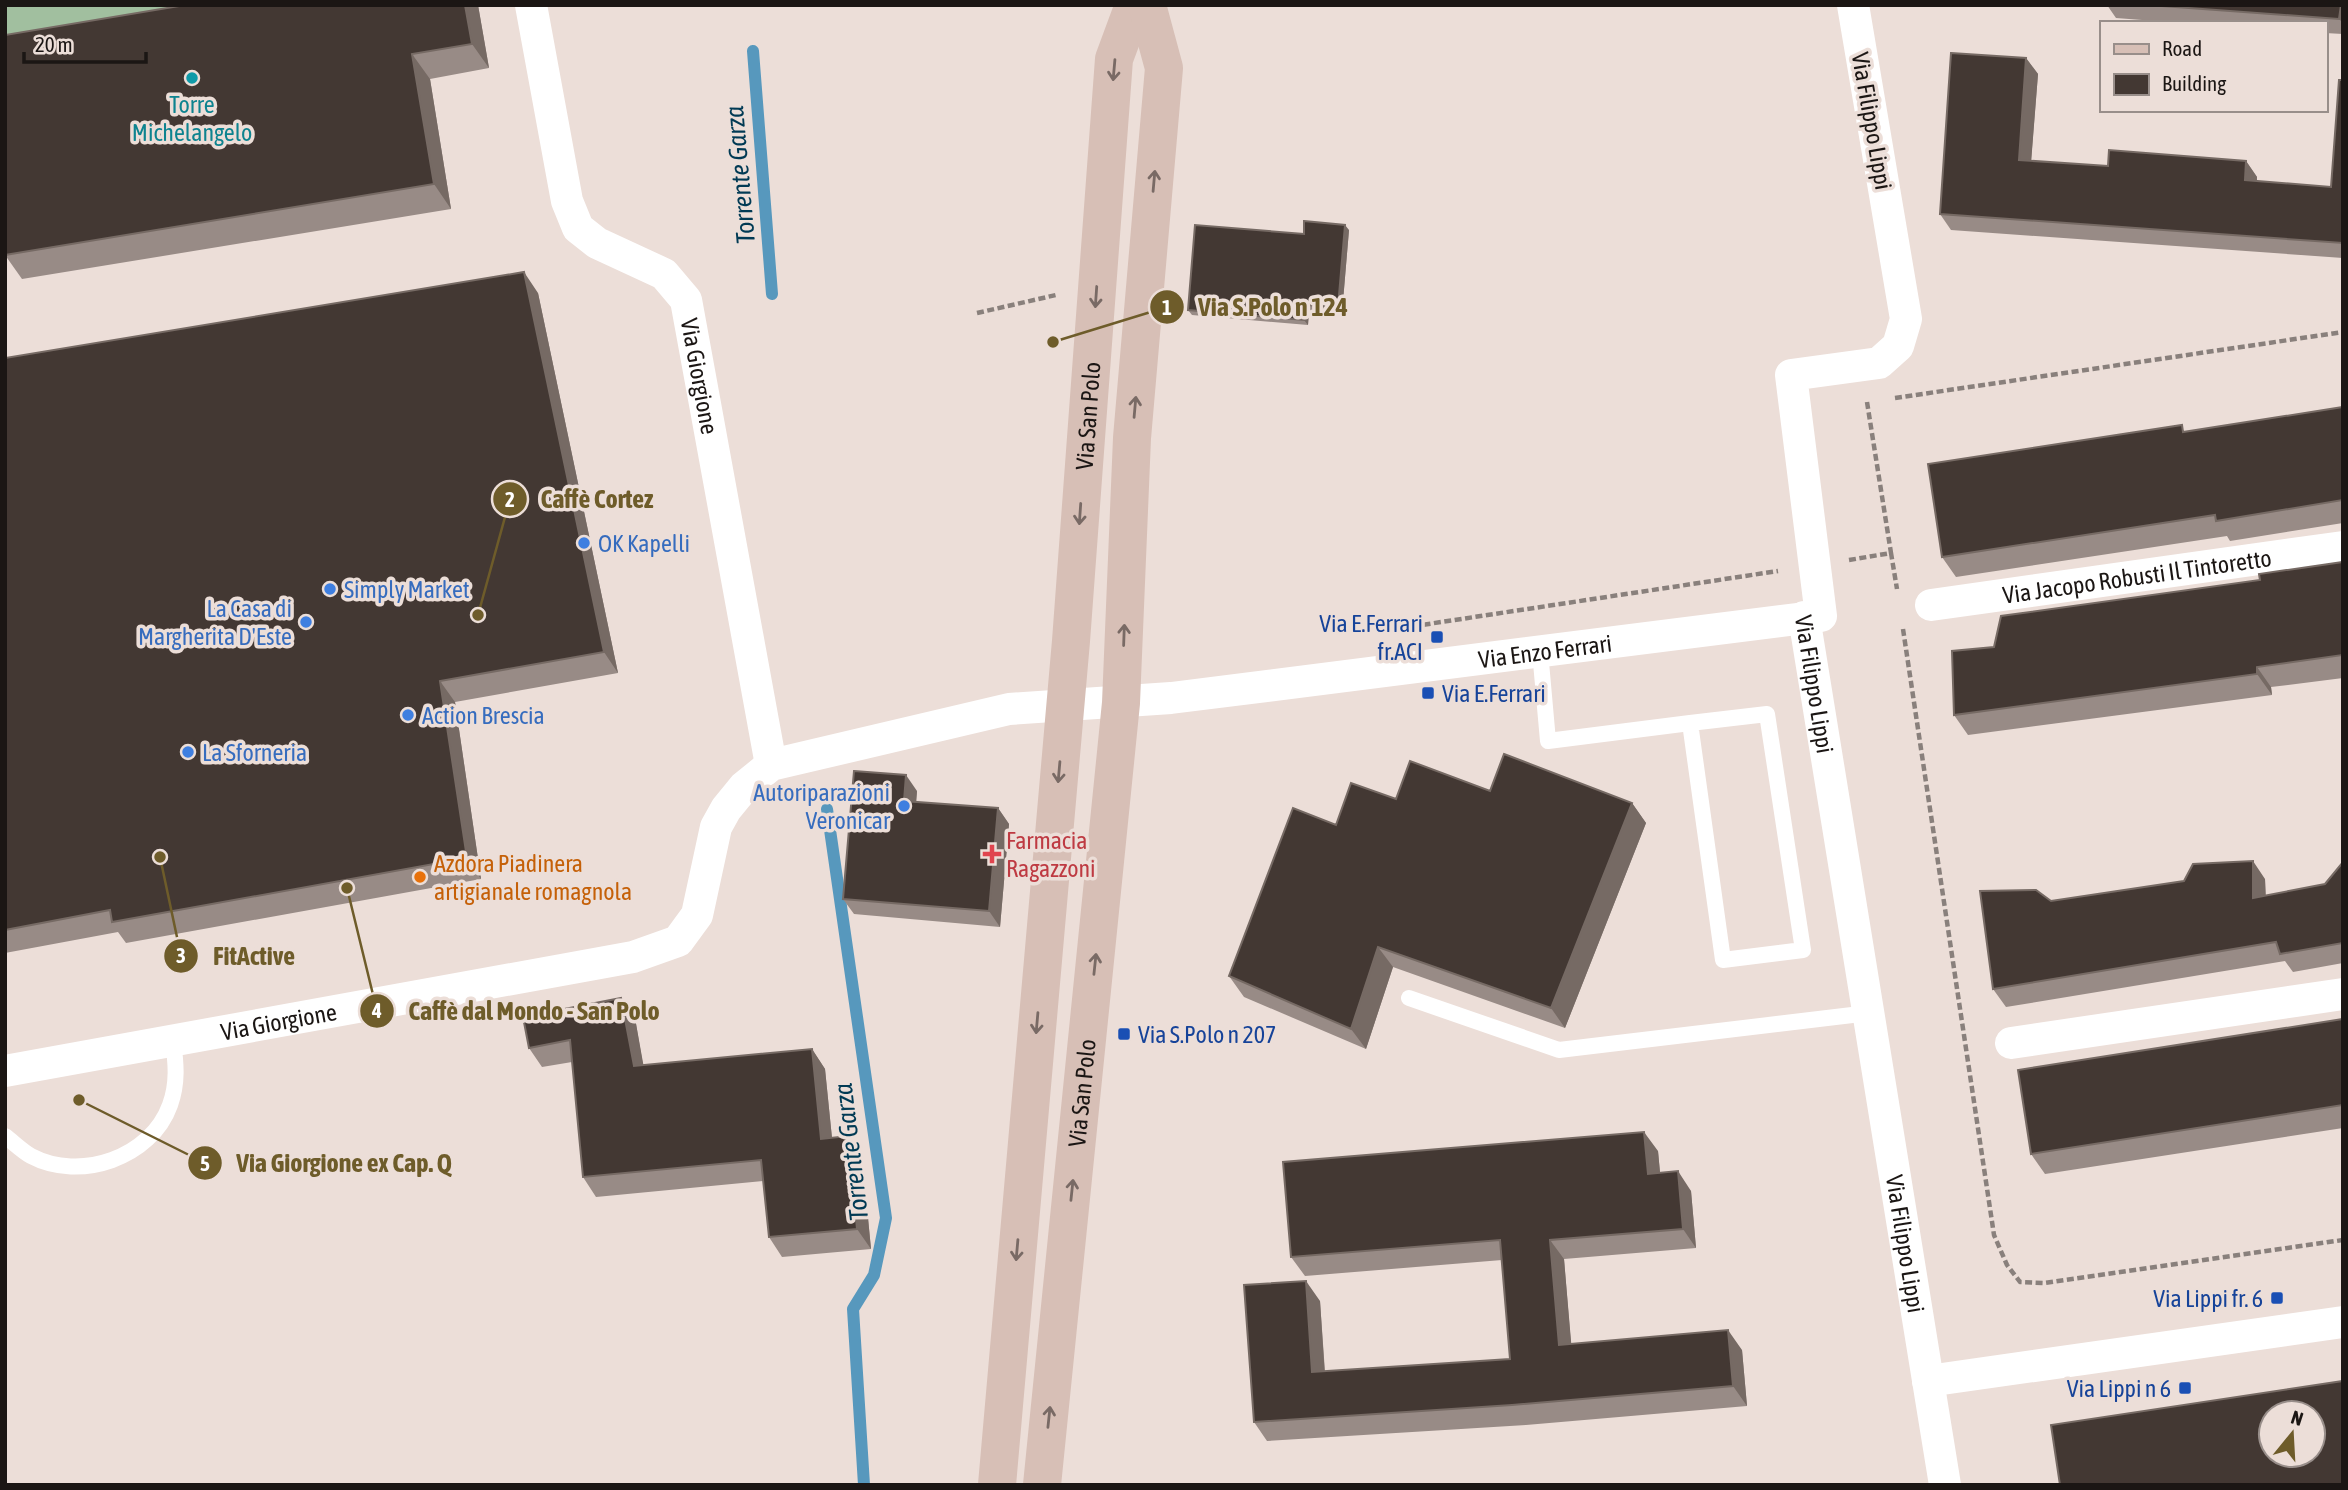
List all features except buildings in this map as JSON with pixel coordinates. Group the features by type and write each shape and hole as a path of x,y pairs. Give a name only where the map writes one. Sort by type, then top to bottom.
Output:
{"main road":[{"name":"Via San Polo","path":"997,1485 1065,704 1114,59 1134,5"},
{"name":"Via San Polo","path":"1042,1485 1121,703 1132,438 1164,68 1147,5"}],"street":[{"name":"Via Giorgione","path":"531,5 567,201 578,228 597,243 664,274 686,300 771,765"},
{"name":"Via Filippo Lippi","path":"1853,5 1906,319 1898,346 1879,363 1791,375 1821,616 1804,617 1945,1485"},
{"name":"Via Jacopo Robusti Il Tintoretto","path":"1931,606 2343,547"},
{"name":"Via Enzo Ferrari","path":"1121,703 1804,617"},
{"path":"1065,704 1121,703"},
{"name":"Via Giorgione","path":"5,1071 633,957 678,941 697,915 716,827 726,809 744,787 771,765 1009,709 1065,704"},
{"path":"2011,1043 2343,994"},
{"path":"1928,1381 2343,1322"}],"lane":[{"path":"1540,651 1548,741 1690,723 1767,714 1803,950 1723,960 1690,723"},
{"path":"1409,998 1559,1050 1869,1013"},
{"path":"5,1136 31,1156 62,1166 96,1166 126,1155 152,1134 170,1106 177,1073 173,1041"}],"path":[{"path":"977,313 1065,293"},
{"path":"1894,398 2343,332"},
{"path":"1880,400 1866,402 1891,553"}],"green space":[{"path":"5,5 229,5 5,49"}],"waterway":[{"name":"Torrente Garza","path":"753,51 772,294"},
{"name":"Torrente Garza","path":"827,809 886,1218 874,1275 853,1309 864,1485"}],"place":[{"name":"Torre Michelangelo","path":"192,78"},
{"name":"Via S.Polo n 124","path":"1053,342"},
{"name":"OK Kapelli","path":"584,543"},
{"name":"Simply Market","path":"330,589"},
{"name":"Caffè Cortez","path":"478,615"},
{"name":"La Casa di Margherita D'Este","path":"306,622"},
{"name":"Via E.Ferrari fr.ACI","path":"1437,637"},
{"name":"Via E.Ferrari","path":"1428,693"},
{"name":"Action Brescia","path":"408,715"},
{"name":"La Sforneria","path":"188,752"},
{"name":"Autoriparazioni Veronicar","path":"904,806"},
{"name":"Farmacia Ragazzoni","path":"992,854"},
{"name":"FitActive","path":"160,857"},
{"name":"Azdora Piadinera artigianale romagnola","path":"420,877"},
{"name":"Caffè dal Mondo - San Polo","path":"347,888"},
{"name":"Via S.Polo n 207","path":"1124,1034"},
{"name":"Via Giorgione ex Cap. Q","path":"79,1100"},
{"name":"Via Lippi fr. 6","path":"2277,1298"},
{"name":"Via Lippi n 6","path":"2185,1388"}]}
